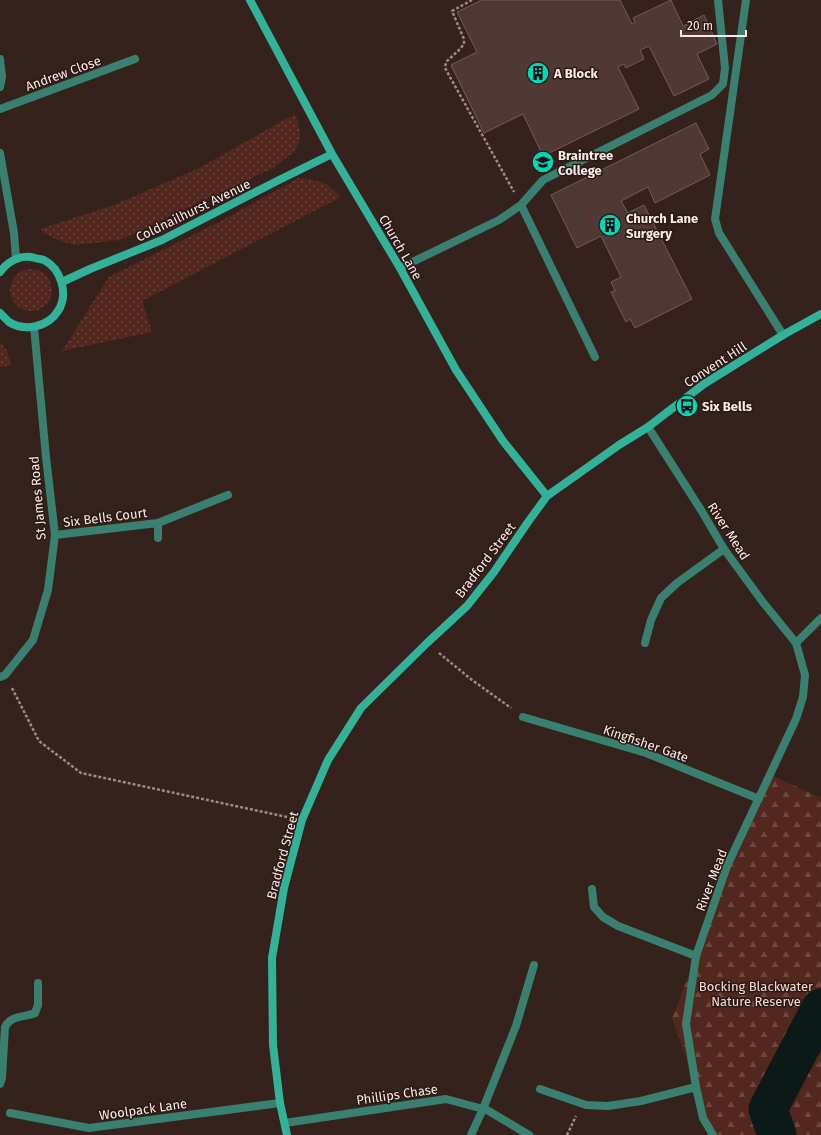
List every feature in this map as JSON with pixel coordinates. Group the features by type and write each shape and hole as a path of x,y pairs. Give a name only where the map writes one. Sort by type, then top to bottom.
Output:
{"street":[{"name":"Church Lane","path":"250,0 332,154 400,268 456,370 503,441 548,496"},
{"path":"400,268 499,220 521,205 543,180 712,94 723,84 725,68 718,0"},
{"path":"746,0 715,219 719,233 783,335"},
{"path":"0,59 2,77 0,87"},
{"name":"Andrew Close","path":"0,109 135,59"},
{"path":"0,153 14,233 16,259"},
{"name":"Coldnailhurst Avenue","path":"62,282 162,240 332,154"},
{"path":"521,205 595,356"},
{"path":"0,272 5,266 16,259 30,257 44,260 55,269 62,282 63,296 58,311 48,321 34,327 21,327 9,322 0,313"},
{"name":"Convent Hill","path":"548,496 619,445 648,427 704,384 783,335 821,314"},
{"name":"St James Road","path":"2,676 33,640 48,590 55,535 34,327"},
{"name":"River Mead","path":"648,427 724,549 762,601 796,643 805,675 803,697 796,719 727,866 696,956 686,1024 696,1088 703,1118 713,1135"},
{"name":"Six Bells Court","path":"55,535 158,523 228,495"},
{"name":"Bradford Street","path":"287,1135 280,1103 273,1045 272,958 284,888 302,820 328,760 362,708 427,643 467,606 494,572 528,522 548,496"},
{"name":"Six Bells Court","path":"158,523 158,538"},
{"path":"645,643 651,620 661,598 677,583 724,549"},
{"path":"796,643 821,618"},
{"name":"Kingfisher Gate","path":"523,717 646,753 759,799"},
{"path":"592,889 594,908 603,917 618,926 696,956"},
{"path":"471,1135 516,1026 534,965"},
{"path":"0,1084 2,1078 5,1027 12,1019 35,1013 38,1005 38,983"},
{"path":"540,1089 586,1105 608,1106 641,1101 696,1088"},
{"name":"Phillips Chase","path":"285,1123 446,1099 487,1110 529,1135"},
{"name":"Woolpack Lane","path":"10,1113 89,1128 280,1103"}],"path":[{"path":"472,0 452,11 464,39 464,44 446,62 445,68 521,205"},
{"path":"427,643 472,680 523,717"},
{"path":"2,676 39,741 81,773 302,820"}],"green space":[{"path":"295,114 300,132 298,146 275,167 120,240 74,245 45,234 40,229 114,205 197,169"},
{"path":"299,178 310,179 328,185 341,197 142,301 152,332 62,351 109,277 221,221"},
{"path":"27,269 35,269 43,272 49,278 52,290 49,302 43,308 35,311 27,311 19,308 13,302 10,294 10,286 13,278 19,272"},
{"path":"0,342 7,351 11,365 0,367"},
{"name":"Bocking Blackwater Nature Reserve","path":"767,773 821,798 821,1135 713,1135 672,1018"}],"building":[{"name":"A Block","path":"482,0 620,0 632,24 635,22 633,18 671,0 683,26 704,15 717,44 697,54 709,79 674,96 649,46 640,50 644,59 626,68 624,64 618,67 639,109 543,156 523,114 484,133 451,65 477,52 457,12"},
{"name":"Church Lane Surgery","path":"696,123 709,149 700,154 710,175 655,203 648,187 621,201 628,213 644,205 692,299 635,328 630,319 626,322 611,292 615,291 611,282 621,277 601,236 577,248 551,195"}],"waterway":[{"path":"777,1135 768,1109 821,1008"}],"place":[{"name":"A Block","path":"538,73"},
{"name":"Braintree College","path":"543,162"},
{"name":"Church Lane Surgery","path":"610,225"},
{"name":"Six Bells","path":"687,406"}]}
